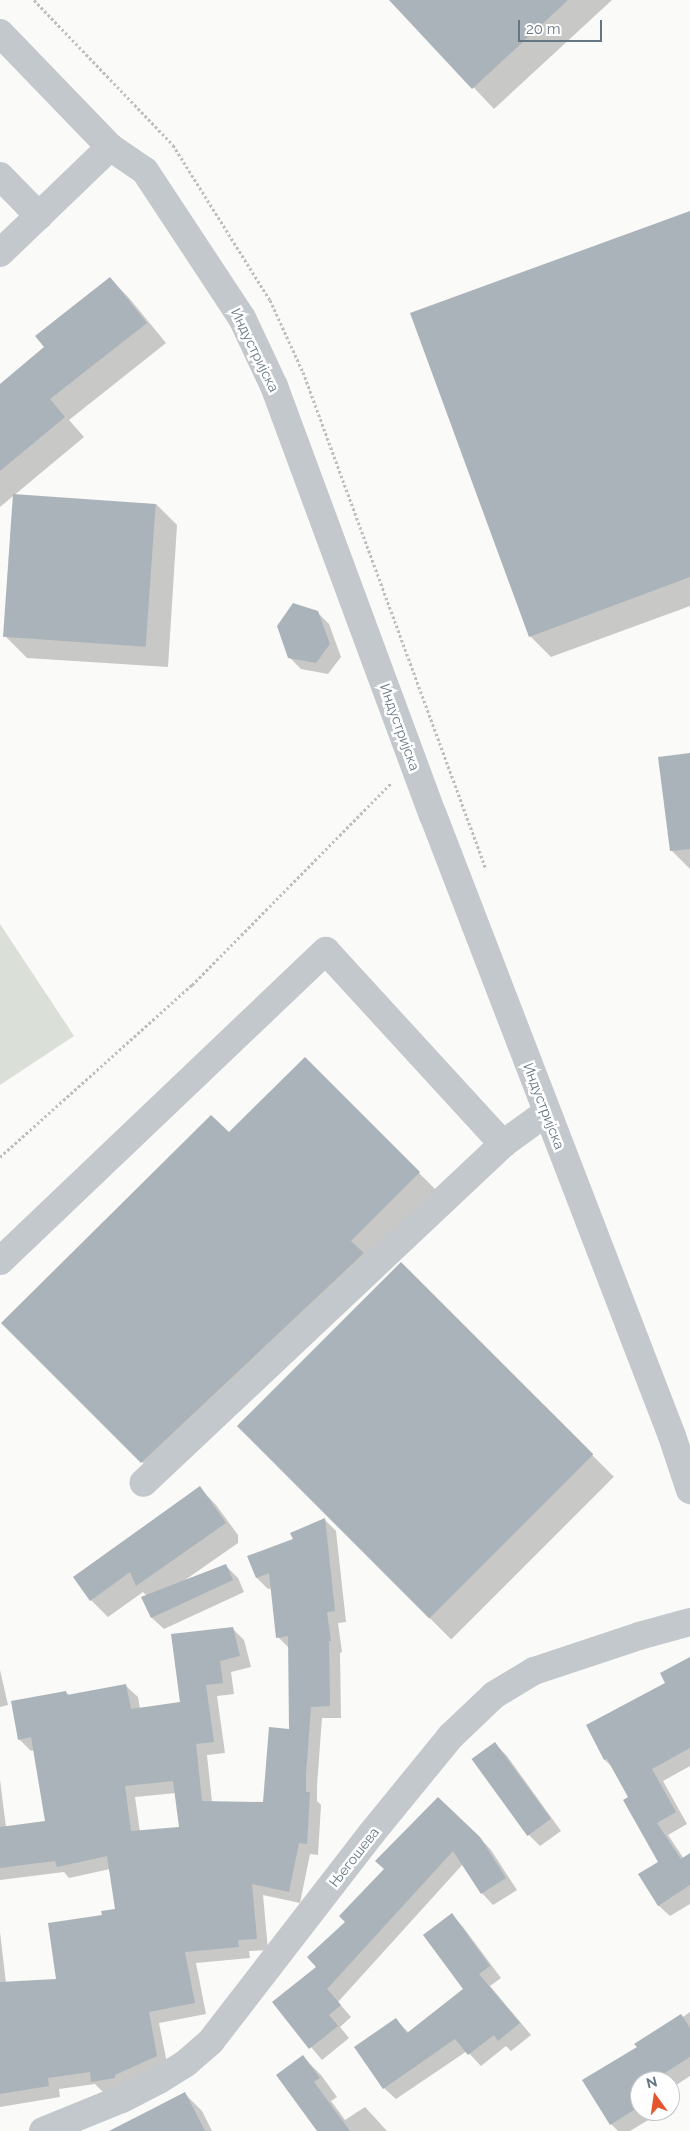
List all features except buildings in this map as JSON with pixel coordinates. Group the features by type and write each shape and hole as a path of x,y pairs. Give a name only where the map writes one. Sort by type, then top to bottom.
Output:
{"street":[{"name":"Индустријска","path":"0,33 110,148 145,172 242,318 274,386 412,761 690,1490"},
{"path":"0,253 110,148"},
{"path":"0,176 39,216"},
{"path":"0,1261 326,951 503,1144"},
{"path":"143,1483 503,1144 547,1112"},
{"name":"Његошева","path":"43,2131 122,2099 159,2080 186,2062 211,2041 371,1834 451,1736 494,1696 534,1671 639,1636 690,1622"}],"path":[{"path":"0,1157 192,984 412,761"}],"shaded area":[{"path":"0,924 74,1036 0,1085"}]}
